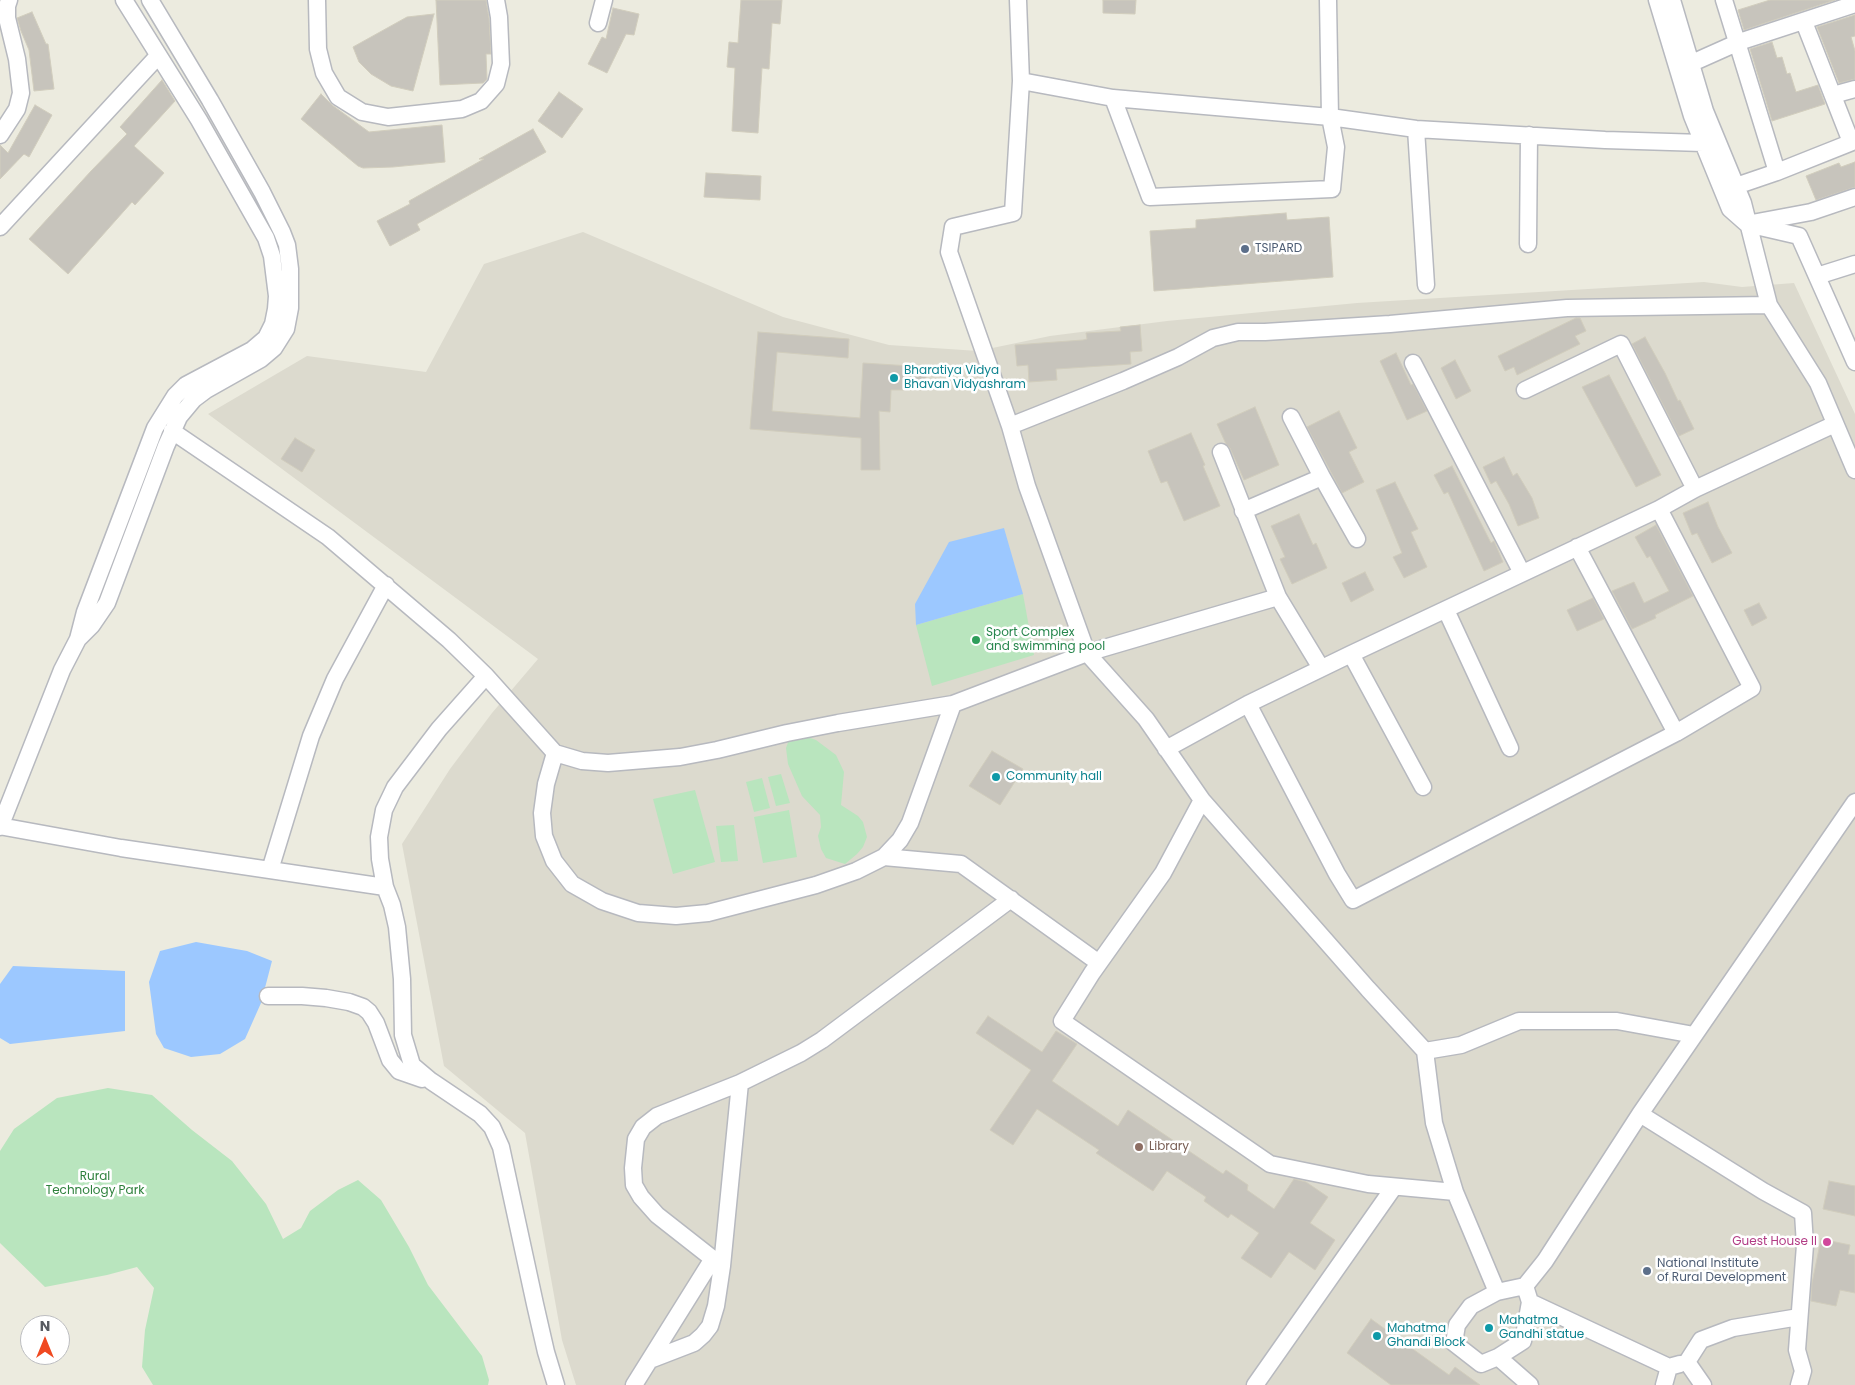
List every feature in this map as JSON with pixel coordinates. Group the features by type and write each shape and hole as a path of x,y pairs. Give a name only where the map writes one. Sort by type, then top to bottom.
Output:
{"street":[{"path":"0,134 16,109 21,93 17,58 7,18 9,0"},
{"path":"124,0 199,120 266,238 272,256 279,327"},
{"path":"78,639 92,625 107,603 179,417 194,399 206,390 261,359 274,348 279,327 290,308 290,269 287,245 282,232 210,100 150,0"},
{"path":"317,0 318,49 324,73 338,97 362,112 388,117 462,109 481,101 496,84 501,64 499,17 496,0"},
{"path":"598,23 604,0"},
{"path":"1018,0 1021,82 1013,213 953,227 949,252 1086,653 1146,719 1202,800 1425,1051 1434,1124 1454,1192 1497,1292"},
{"path":"1114,98 1150,197 1332,189 1336,147 1330,117 1328,0"},
{"path":"1657,0 1743,202 1747,224 1769,305 1818,383 1855,470"},
{"path":"1672,0 1685,66 1692,116 1730,209 1747,224 1799,236 1855,362"},
{"path":"1724,0 1739,42 1777,172"},
{"path":"1685,66 1739,42 1855,4"},
{"path":"1736,186 1853,142 1804,22"},
{"path":"0,228 158,56"},
{"path":"1021,82 1114,98 1330,117 1416,129 1605,140 1703,143"},
{"path":"1833,95 1855,88"},
{"path":"1416,129 1426,285"},
{"path":"1528,244 1529,135"},
{"path":"1747,224 1811,212 1855,197"},
{"path":"1816,276 1855,264"},
{"path":"1010,426 1123,381 1178,357 1213,338 1238,332 1390,324 1567,308 1769,305"},
{"path":"279,327 252,350 186,385 164,411 155,428 88,601 78,639 62,670 0,827 121,848 385,887"},
{"path":"1525,390 1621,344 1695,489"},
{"path":"1413,363 1522,574"},
{"path":"1291,417 1357,539"},
{"path":"1166,749 1248,704 1321,668 1835,424"},
{"path":"172,431 328,537 449,640 486,676 555,753 582,761 608,763 680,756 717,750 838,722 953,704 1086,653 1278,597"},
{"path":"1221,452 1278,597 1321,668"},
{"path":"1244,512 1322,477"},
{"path":"1248,704 1337,874 1353,900 1676,733 1752,688 1658,509"},
{"path":"1577,547 1676,733"},
{"path":"270,870 311,736 335,679 386,585"},
{"path":"1446,610 1510,748"},
{"path":"1351,654 1423,787"},
{"path":"486,676 439,729 395,787 384,810 378,837 380,859 385,887 392,904 397,927 402,979 403,1035 412,1066 480,1114 492,1127 501,1147 546,1352 556,1385"},
{"path":"555,753 546,784 542,813 544,836 554,861 572,884 602,901 638,913 676,916 708,913 816,885 856,871 884,856 900,840 910,823 953,704"},
{"path":"1202,800 1163,873 1099,963 1062,1021 1270,1164 1368,1184 1454,1192"},
{"path":"1525,1286 1530,1302 1523,1341 1498,1357 1481,1364 1454,1343 1457,1325 1470,1306 1497,1292 1525,1286 1545,1261 1640,1114 1855,802"},
{"path":"884,856 961,864 1099,963"},
{"path":"717,1263 657,1215 634,1185 633,1168 636,1139 643,1127 657,1116 740,1083 801,1053 822,1040 1011,899"},
{"path":"268,996 326,998 349,1002 363,1007 369,1012 376,1023 390,1060 399,1071 431,1081"},
{"path":"1425,1051 1461,1045 1519,1021 1617,1021 1694,1035"},
{"path":"650,1360 694,1343 710,1326 716,1306 717,1263 740,1083"},
{"path":"1640,1114 1763,1191 1802,1213 1805,1245 1797,1350 1802,1371 1799,1385"},
{"path":"1255,1385 1394,1187"},
{"path":"634,1385 717,1263"},
{"path":"1530,1302 1669,1367 1686,1362 1701,1340 1733,1328 1799,1317"},
{"path":"1498,1357 1530,1385"},
{"path":"1686,1362 1704,1385"},
{"path":"1664,1385 1669,1367"}],"shaded area":[{"path":"583,232 783,317 889,345 978,351 1050,336 1167,321 1357,303 1704,282 1742,287 1794,283 1855,414 1855,1385 576,1385 562,1340 525,1133 444,1066 402,844 450,769 492,713 538,659 208,414 307,356 426,372 484,264"}],"green space":[{"name":"Sport Complex and swimming pool","path":"1023,594 1034,655 932,686 916,625"},
{"path":"802,735 816,740 836,755 844,772 841,805 858,816 863,822 867,837 863,847 845,864 826,858 821,849 818,836 821,827 820,815 802,796 788,764 786,748 790,737"},
{"path":"781,774 790,803 776,806 768,777"},
{"path":"762,778 770,808 754,812 746,782"},
{"path":"695,790 715,862 673,874 653,799"},
{"path":"789,810 797,857 763,863 754,817"},
{"path":"734,825 738,861 721,862 716,826"},
{"name":"Rural Technology Park","path":"108,1088 152,1095 192,1130 232,1161 266,1204 283,1239 301,1228 310,1211 338,1190 358,1180 381,1200 409,1247 428,1285 482,1356 489,1380 488,1385 153,1385 142,1367 145,1330 154,1288 137,1267 45,1287 0,1243 0,1151 14,1129 57,1098"}],"water":[{"path":"1004,528 1023,594 916,625 915,604 949,542"},
{"path":"196,942 247,951 272,961 261,1003 245,1039 220,1054 191,1057 164,1048 156,1034 149,982 160,951"},
{"path":"13,966 125,971 125,1031 10,1044 0,1038 0,984"}],"building":[{"path":"436,0 486,0 491,54 486,54 487,79 483,83 440,85"},
{"path":"741,0 782,0 780,24 772,23 769,69 762,68 758,133 732,131 735,68 727,67 729,42 738,43"},
{"path":"1103,0 1136,0 1135,14 1103,13"},
{"path":"1770,0 1835,0 1744,30 1738,10"},
{"path":"613,8 639,14 634,35 626,34 607,73 588,64 602,37 606,39"},
{"path":"32,12 46,44 48,44 54,89 34,91 29,50 17,18"},
{"path":"434,14 413,91 391,86 371,74 359,62 353,47 407,17"},
{"path":"1855,15 1855,36 1851,37 1855,51 1855,79 1839,83 1817,27"},
{"path":"1772,42 1777,58 1782,57 1787,74 1790,73 1796,92 1818,85 1825,104 1772,121 1750,49"},
{"path":"162,80 175,101 134,146 164,173 135,205 132,202 68,274 29,239 127,134 120,127"},
{"path":"559,92 583,109 562,138 538,121"},
{"path":"321,94 332,105 369,132 442,125 445,162 393,167 363,168 358,166 301,119"},
{"path":"35,105 52,115 29,157 24,154 0,179 0,145 8,153"},
{"path":"533,129 546,152 417,224 420,230 390,246 377,221 410,204 409,201"},
{"path":"1855,162 1855,187 1816,200 1806,176 1839,163 1841,167"},
{"path":"706,173 761,176 760,200 704,197"},
{"path":"1286,213 1287,220 1329,217 1333,277 1154,291 1150,231 1196,228 1196,220"},
{"path":"1576,318 1580,318 1586,331 1575,336 1580,344 1517,375 1514,367 1505,371 1498,356"},
{"path":"1140,325 1142,351 1130,352 1131,364 1056,369 1057,380 1029,382 1028,365 1017,366 1015,345 1083,340 1087,339 1086,333 1121,331 1120,327"},
{"path":"758,332 849,339 848,358 777,352 772,411 860,418 863,363 926,367 926,390 891,390 890,412 879,411 880,470 861,470 861,438 750,429"},
{"path":"1645,337 1694,429 1679,436 1632,344"},
{"path":"1396,353 1411,385 1413,384 1427,411 1407,420 1380,361"},
{"path":"1455,360 1471,391 1456,399 1441,368"},
{"path":"1609,375 1661,475 1636,487 1582,387"},
{"path":"1255,407 1279,465 1244,480 1217,424"},
{"path":"1339,411 1357,448 1349,452 1364,482 1342,493 1307,427"},
{"path":"1191,433 1220,506 1184,521 1167,481 1161,483 1148,451"},
{"path":"295,438 315,450 302,472 281,459"},
{"path":"1504,457 1513,476 1517,473 1532,498 1539,518 1518,526 1509,504 1496,481 1491,484 1483,467"},
{"path":"1452,466 1491,543 1494,541 1503,562 1484,571 1448,492 1444,494 1434,475"},
{"path":"1395,482 1418,529 1411,532 1427,567 1404,578 1393,557 1402,553 1376,490"},
{"path":"1708,502 1718,527 1732,553 1712,563 1697,533 1692,535 1683,513"},
{"path":"1299,514 1313,545 1316,543 1327,568 1292,584 1280,559 1285,557 1271,526"},
{"path":"1656,525 1693,596 1655,615 1656,618 1632,629 1612,591 1634,582 1644,603 1669,591 1650,556 1647,558 1635,537"},
{"path":"1365,572 1374,590 1351,602 1342,583"},
{"path":"1593,598 1604,619 1577,631 1567,610"},
{"path":"1759,603 1767,618 1752,626 1744,610"},
{"name":"Community hall","path":"992,751 1023,769 1000,805 969,786"},
{"name":"Library","path":"988,1016 1042,1052 1056,1031 1077,1044 1052,1081 1118,1126 1128,1110 1223,1174 1226,1170 1248,1185 1247,1190 1274,1209 1294,1179 1306,1182 1328,1197 1310,1223 1335,1240 1315,1270 1289,1252 1271,1278 1241,1258 1259,1233 1231,1214 1228,1218 1204,1201 1206,1197 1167,1171 1153,1191 1096,1153 1099,1150 1037,1109 1013,1145 990,1130 1031,1070 976,1033"},
{"path":"1829,1181 1855,1186 1855,1216 1823,1209"},
{"name":"Guest House II","path":"1821,1239 1850,1245 1848,1254 1855,1255 1855,1293 1840,1290 1836,1306 1811,1301 1812,1283"},
{"name":"Mahatma Ghandi Block","path":"1371,1319 1449,1375 1455,1367 1480,1385 1391,1385 1347,1353"}],"place":[{"name":"TSIPARD","path":"1245,249"},
{"name":"Bharatiya Vidya Bhavan Vidyashram","path":"894,378"},
{"name":"Sport Complex and swimming pool","path":"976,640"},
{"name":"Community hall","path":"996,777"},
{"name":"Library","path":"1139,1147"},
{"name":"Guest House II","path":"1827,1242"},
{"name":"National Institute of Rural Development","path":"1647,1271"},
{"name":"Mahatma Gandhi statue","path":"1489,1328"},
{"name":"Mahatma Ghandi Block","path":"1377,1336"}]}
